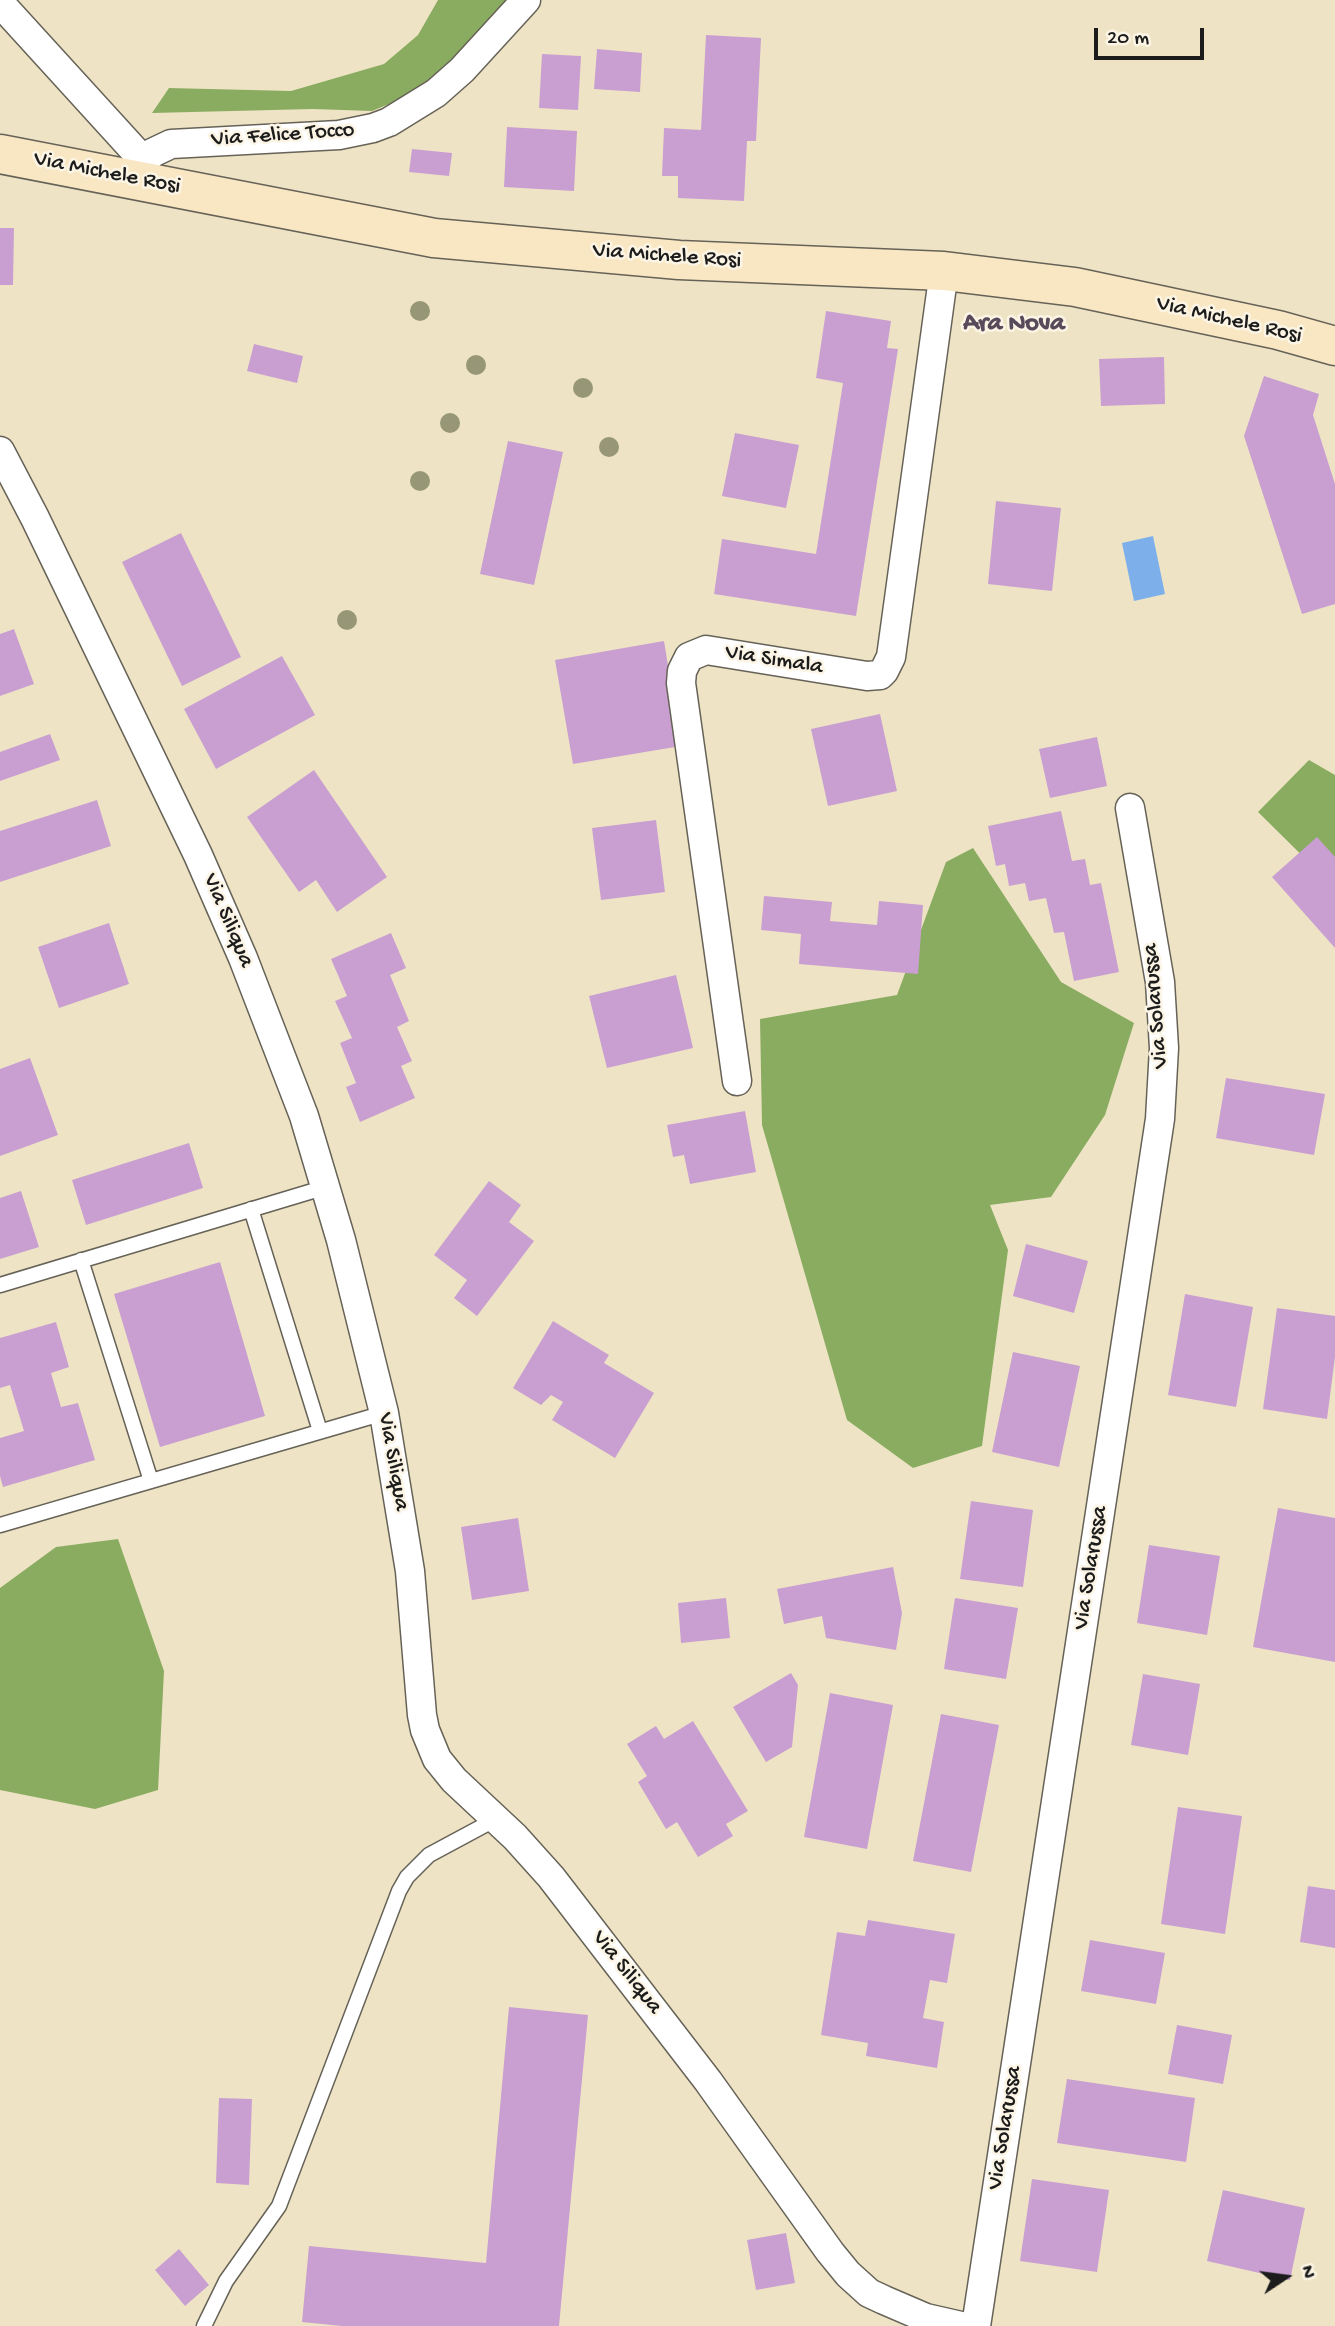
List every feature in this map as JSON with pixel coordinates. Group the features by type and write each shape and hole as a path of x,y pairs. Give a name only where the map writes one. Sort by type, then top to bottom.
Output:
{"street":[{"name":"Via Felice Tocco","path":"137,170 162,148 180,143 339,135 389,122 436,93 462,70 526,0"},
{"path":"0,3 137,170"},
{"name":"Via Michele Rosi","path":"0,154 137,170 434,238 678,260 944,271 1075,287 1278,330 1335,346"},
{"name":"Via Simala","path":"737,1081 681,683 682,671 689,657 706,650 867,676 884,671 891,657 944,271"},
{"name":"Via Siliqua","path":"0,452 41,530 198,855 276,1041 304,1116 356,1296 384,1413 410,1571 422,1715 437,1759 551,1877 708,2081 848,2274 869,2292 884,2300 926,2318 961,2326"},
{"name":"Via Solarussa","path":"976,2326 1160,1119 1164,1048 1160,982 1129,808"}],"lane":[{"path":"0,1285 326,1187"},
{"path":"251,1209 320,1431"},
{"path":"81,1260 151,1481"},
{"path":"0,1525 384,1413"},
{"path":"204,2326 226,2281 279,2206 399,1891 407,1877 429,1855 496,1819"}],"green space":[{"path":"438,0 519,0 421,91 372,111 313,109 152,113 169,88 291,91 384,64 418,35"},
{"path":"1309,760 1335,775 1335,888 1258,812"},
{"path":"973,848 1061,982 1134,1023 1105,1115 1051,1197 990,1205 1008,1250 982,1446 913,1468 847,1420 762,1125 760,1019 897,995 946,862"},
{"path":"118,1539 164,1671 158,1790 95,1809 0,1790 0,1588 56,1547"}],"water":[{"path":"1153,536 1165,594 1134,601 1122,543"}],"building":[{"path":"706,35 761,38 756,141 747,141 744,201 678,198 678,176 662,176 664,128 701,130"},
{"path":"597,49 642,53 640,92 594,89"},
{"path":"542,54 581,56 578,110 539,108"},
{"path":"507,127 577,131 574,191 504,187"},
{"path":"412,149 452,153 449,176 409,172"},
{"path":"0,228 14,228 13,285 0,285"},
{"path":"826,311 891,321 887,348 898,349 856,616 714,594 722,539 816,554 843,383 816,378"},
{"path":"254,344 303,356 297,383 247,371"},
{"path":"1164,357 1165,404 1101,406 1099,359"},
{"path":"1264,376 1319,394 1313,415 1335,484 1335,604 1302,614 1244,436"},
{"path":"735,433 799,445 786,508 722,496"},
{"path":"508,441 563,452 534,585 480,574"},
{"path":"996,501 1061,508 1052,591 988,584"},
{"path":"181,533 241,657 182,686 122,562"},
{"path":"14,629 34,684 0,696 0,634"},
{"path":"664,641 681,746 573,764 555,660"},
{"path":"282,656 315,715 216,769 184,709"},
{"path":"880,714 897,791 828,806 811,729"},
{"path":"50,734 60,760 0,781 0,752"},
{"path":"1097,737 1107,786 1050,798 1039,749"},
{"path":"314,770 387,877 337,912 316,880 299,892 247,817"},
{"path":"97,800 111,846 0,882 0,831"},
{"path":"1061,811 1072,861 1085,859 1090,885 1101,883 1119,972 1074,981 1064,932 1054,933 1046,898 1029,901 1025,883 1009,886 1005,864 996,866 988,826"},
{"path":"656,820 665,892 601,900 592,828"},
{"path":"1317,837 1335,857 1335,948 1272,877"},
{"path":"764,896 832,902 830,921 877,925 879,901 923,905 918,974 799,964 801,934 761,930"},
{"path":"109,923 129,984 59,1008 38,947"},
{"path":"391,933 406,968 390,975 409,1021 397,1027 412,1061 401,1066 415,1098 360,1122 346,1087 356,1083 340,1043 352,1038 335,1001 347,996 331,959"},
{"path":"676,975 693,1048 607,1068 589,996"},
{"path":"30,1058 58,1135 0,1156 0,1069"},
{"path":"1226,1078 1325,1094 1314,1155 1216,1138"},
{"path":"745,1111 756,1172 690,1184 684,1155 673,1157 667,1125"},
{"path":"189,1143 203,1188 86,1225 72,1180"},
{"path":"489,1181 521,1205 509,1222 534,1241 477,1316 454,1298 467,1280 434,1255"},
{"path":"21,1191 39,1247 0,1259 0,1198"},
{"path":"1026,1244 1088,1261 1074,1313 1013,1296"},
{"path":"220,1262 265,1416 160,1447 114,1294"},
{"path":"1185,1294 1253,1307 1236,1407 1168,1395"},
{"path":"1277,1308 1335,1316 1335,1357 1327,1419 1263,1409"},
{"path":"553,1321 609,1355 604,1363 654,1393 615,1458 552,1420 563,1402 551,1395 541,1405 513,1388"},
{"path":"56,1322 69,1367 51,1373 61,1407 78,1403 95,1460 3,1487 0,1476 0,1438 24,1431 10,1385 0,1388 0,1338"},
{"path":"1013,1352 1080,1366 1059,1467 992,1452"},
{"path":"971,1501 1033,1510 1023,1587 960,1579"},
{"path":"1278,1508 1335,1518 1335,1662 1253,1647"},
{"path":"518,1518 529,1591 472,1600 461,1527"},
{"path":"1149,1545 1220,1556 1207,1635 1137,1623"},
{"path":"893,1567 902,1613 896,1650 826,1638 822,1616 784,1624 777,1589"},
{"path":"726,1598 730,1638 681,1643 678,1603"},
{"path":"955,1598 1018,1608 1006,1679 944,1669"},
{"path":"791,1673 798,1685 792,1747 766,1762 733,1707"},
{"path":"1143,1674 1200,1684 1188,1755 1131,1745"},
{"path":"830,1693 893,1705 867,1849 804,1837"},
{"path":"941,1714 999,1725 971,1872 913,1861"},
{"path":"693,1721 748,1811 726,1824 733,1836 698,1857 677,1822 666,1829 638,1782 647,1776 627,1744 656,1726 664,1739"},
{"path":"1178,1807 1242,1816 1225,1934 1161,1924"},
{"path":"1308,1886 1335,1890 1335,1948 1300,1942"},
{"path":"868,1920 955,1934 947,1983 930,1980 923,2018 944,2022 937,2068 866,2056 868,2043 821,2035 837,1932 865,1936"},
{"path":"1090,1940 1165,1953 1156,2004 1081,1991"},
{"path":"509,2007 588,2015 559,2326 342,2326 302,2322 309,2246 486,2263"},
{"path":"1177,2025 1232,2035 1223,2084 1168,2074"},
{"path":"1067,2079 1195,2098 1186,2162 1057,2143"},
{"path":"219,2098 252,2099 249,2185 216,2183"},
{"path":"1032,2179 1109,2190 1097,2272 1020,2261"},
{"path":"1223,2190 1305,2208 1290,2280 1207,2261"},
{"path":"786,2233 795,2283 756,2290 747,2240"},
{"path":"179,2249 209,2285 185,2306 155,2270"}],"district":[{"name":"Ara Nova","path":"1014,325"}]}
